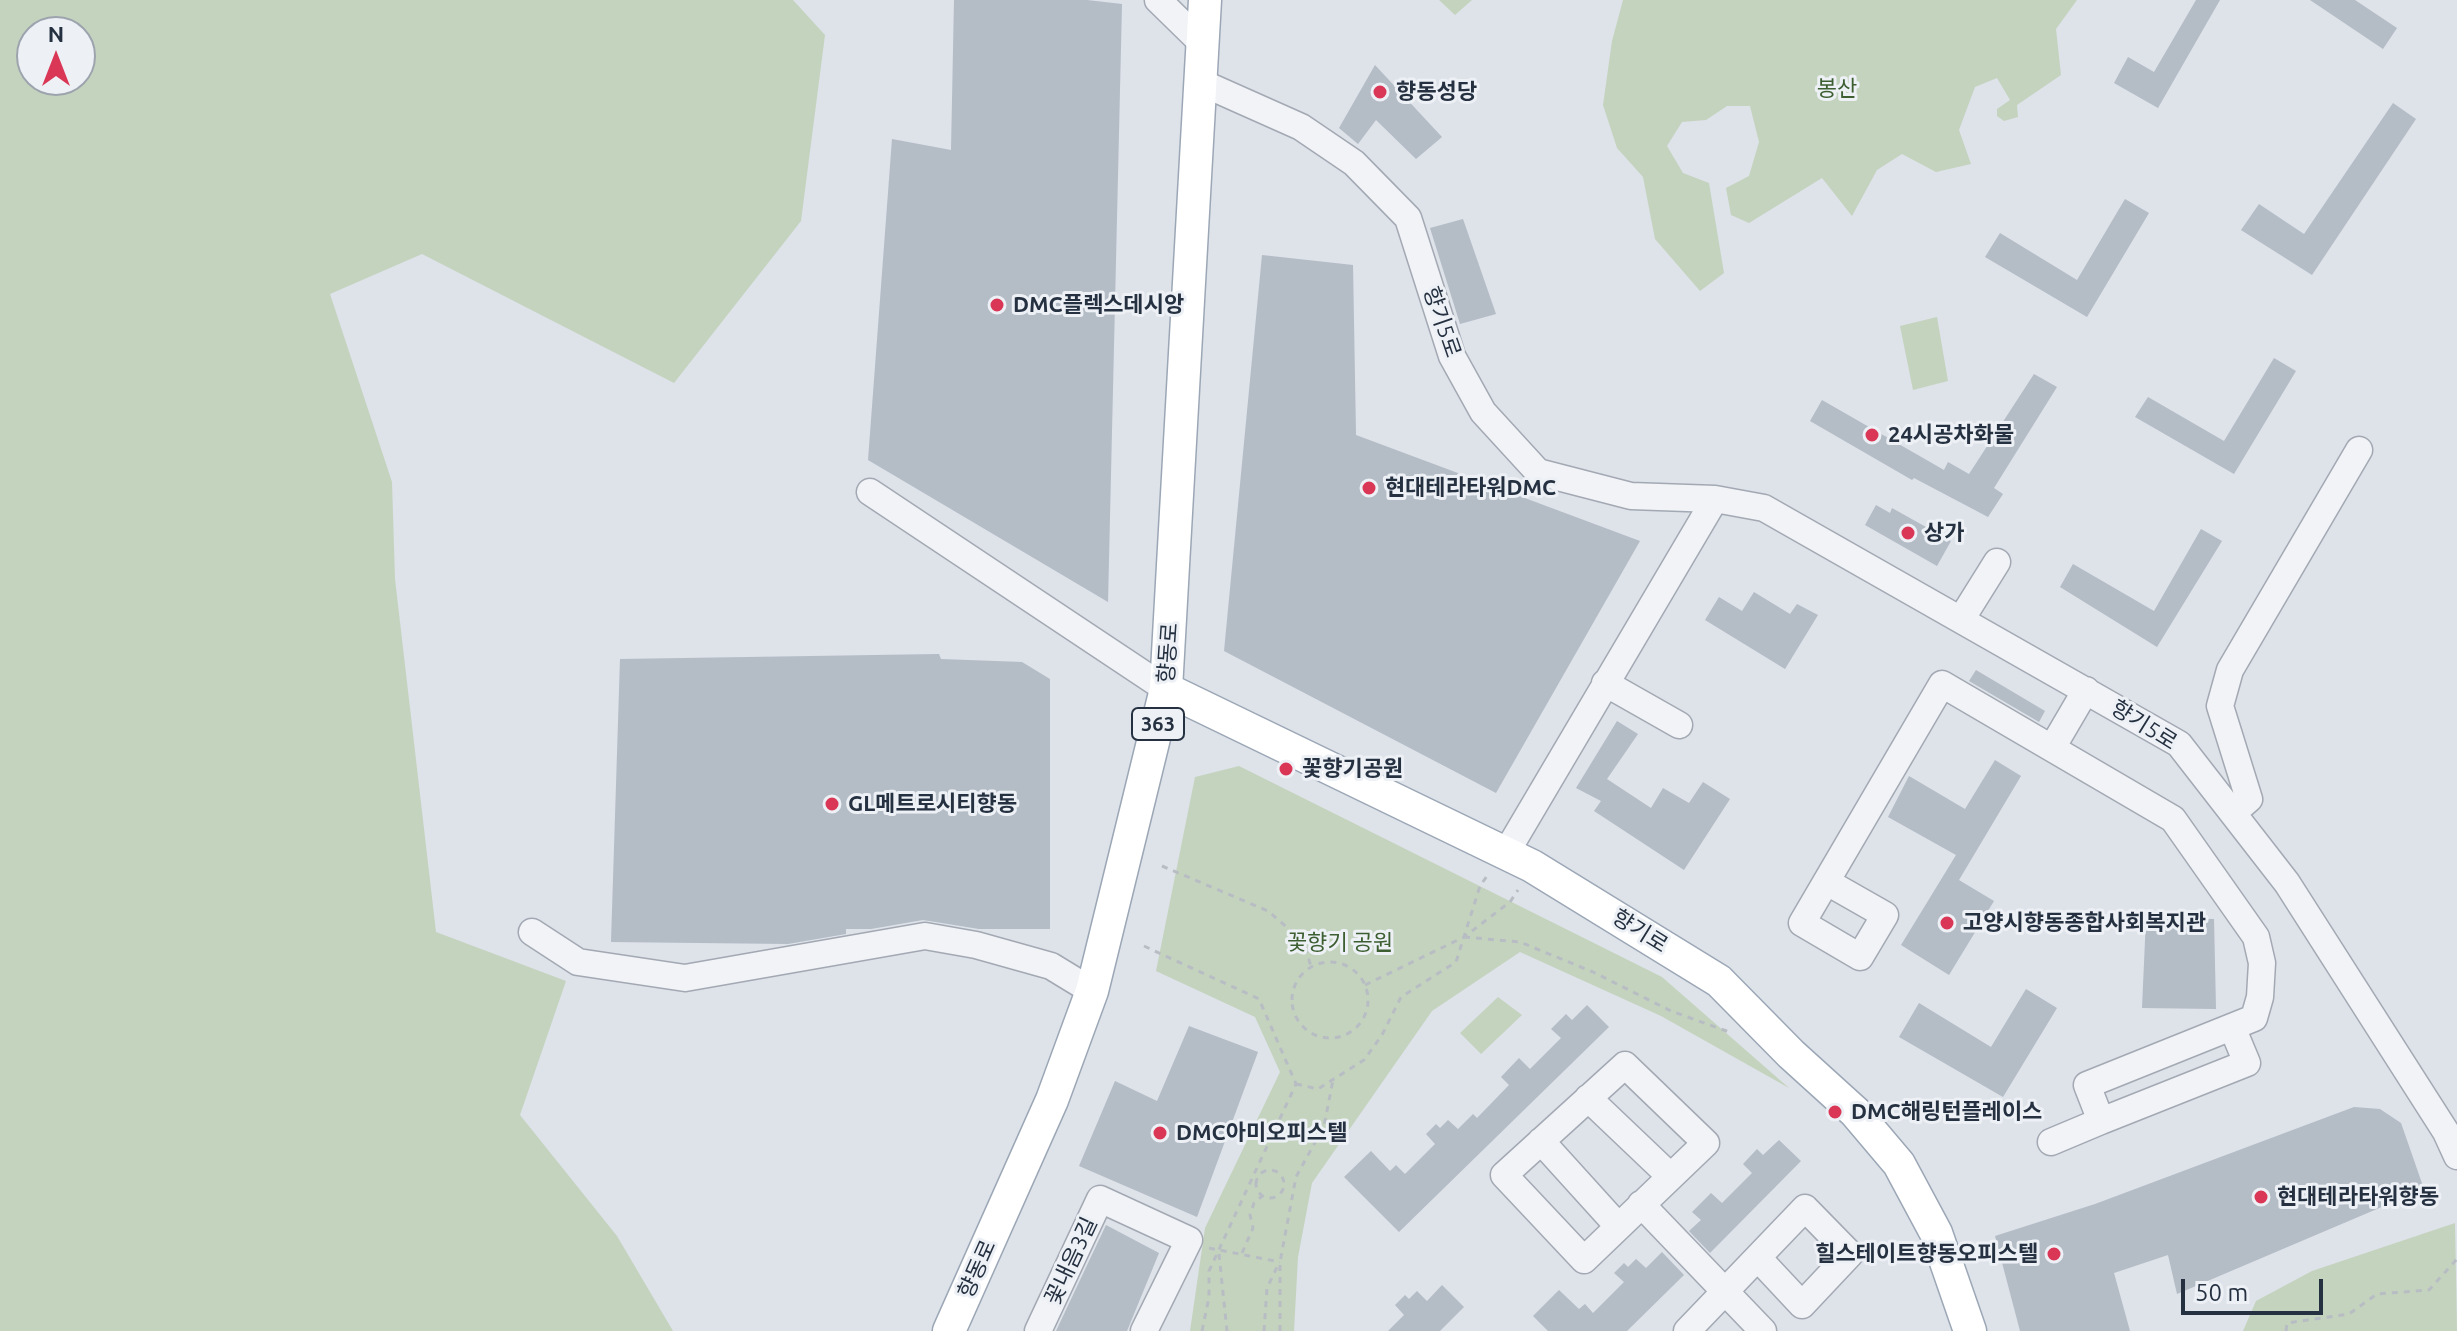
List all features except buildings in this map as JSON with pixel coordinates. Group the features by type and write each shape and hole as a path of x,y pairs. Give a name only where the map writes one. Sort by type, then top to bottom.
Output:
{"main road":[{"name":"363","path":"1200,82 1205,0"},
{"name":"향동로","path":"949,1331 1052,1100 1092,991 1166,689 1200,82"},
{"name":"향기로","path":"1166,689 1719,981 1791,1054 1855,1112 1899,1164 1936,1233 1970,1331"}],"street":[{"path":"1158,0 1203,44"},
{"name":"향기5로","path":"1200,82 1301,127 1354,163 1408,218 1452,356 1483,412 1538,472 1631,496 1715,499 1764,508 2179,744 2241,806 2261,849 2287,883 2446,1132 2457,1156"},
{"path":"2241,806 2220,706 2230,670 2359,450"},
{"path":"870,492 1166,689"},
{"path":"1496,865 1715,499"},
{"path":"1962,618 1997,562"},
{"path":"1605,683 1679,725"},
{"path":"1827,882 1942,684 2173,819 2256,937 2262,963 2260,997 2254,1018 2087,1085 2101,1121"},
{"path":"2052,748 2086,690"},
{"path":"532,932 578,962 685,978 925,936 976,945 1051,966 1092,991"},
{"path":"2051,1142 2247,1063 2232,1027"},
{"path":"1625,1065 1706,1143 1584,1260 1504,1175 1541,1141 1625,1065"},
{"path":"1588,1098 1670,1176"},
{"path":"1541,1141 1618,1226"},
{"name":"꽃내음3길","path":"1038,1331 1100,1199 1189,1240"},
{"path":"1641,1204 1763,1331"},
{"path":"1144,1331 1189,1240"},
{"path":"1692,1329 1758,1258"}],"path":[{"path":"1296,1084 1318,1089 1364,1060 1382,1035 1401,997 1456,962 1480,886 1496,865"},
{"path":"1162,866 1268,911 1304,942 1311,967"},
{"path":"1365,985 1464,937 1510,902 1518,890"},
{"path":"1464,937 1520,942 1713,1028 1728,1034 1741,1031"},
{"path":"1144,946 1259,999 1296,1084 1209,1271 1209,1297 1202,1331"},
{"path":"1336,962 1358,974 1365,985 1367,1010 1362,1022 1342,1037 1317,1037 1297,1021 1292,1010 1294,985 1311,967 1336,962"},
{"path":"1280,1331 1280,1262 1296,1177 1324,1126 1334,1078"},
{"path":"1261,1157 1267,1170 1280,1174 1284,1187"},
{"path":"1262,1196 1256,1184 1259,1175 1267,1170"},
{"path":"1284,1187 1294,1189"},
{"path":"1242,1255 1253,1228 1250,1215 1254,1203 1262,1196 1276,1197 1284,1187"},
{"path":"1189,1240 1218,1250 1280,1262"},
{"path":"1218,1250 1227,1331"},
{"path":"2286,1331 2287,1323 2349,1314 2377,1294 2429,1290 2457,1259"},
{"path":"1264,1331 1267,1288 1280,1262"}],"green space":[{"path":"0,0 793,0 825,35 801,221 674,383 422,254 330,294 392,482 395,579 436,932 566,981 520,1115 617,1236 673,1331 0,1331"},
{"path":"1439,0 1472,0 1455,15"},
{"name":"봉산","path":"1623,0 2077,0 2056,29 2061,75 2017,105 2018,117 2004,121 1997,116 1997,109 2010,100 1997,78 1975,87 1959,130 1971,164 1936,172 1902,154 1877,170 1852,216 1822,178 1749,223 1731,215 1726,188 1749,176 1759,142 1750,106 1727,106 1706,120 1682,122 1667,146 1683,173 1709,183 1724,273 1700,291 1655,239 1643,177 1617,148 1603,105 1612,41"},
{"path":"1937,317 1948,381 1913,390 1900,326"},
{"name":"꽃향기 공원","path":"1239,766 1662,977 1789,1088 1661,1016 1520,952 1432,1011 1312,1183 1298,1257 1294,1331 1190,1331 1205,1228 1280,1072 1255,1017 1156,971 1195,777"},
{"path":"1498,997 1522,1015 1481,1054 1460,1033"},
{"path":"2455,1223 2457,1331 2243,1331 2256,1301 2312,1271"}],"place":[{"name":"향동성당","path":"1380,92"},
{"name":"DMC플렉스데시앙","path":"997,305"},
{"name":"24시공차화물","path":"1872,435"},
{"name":"현대테라타워DMC","path":"1369,488"},
{"name":"상가","path":"1908,533"},
{"name":"꽃향기공원","path":"1286,769"},
{"name":"GL메트로시티향동","path":"832,804"},
{"name":"고양시향동종합사회복지관","path":"1947,923"},
{"name":"DMC해링턴플레이스","path":"1835,1112"},
{"name":"DMC아미오피스텔","path":"1160,1133"},
{"name":"현대테라타워향동","path":"2261,1197"},
{"name":"힐스테이트향동오피스텔","path":"2054,1254"}]}
